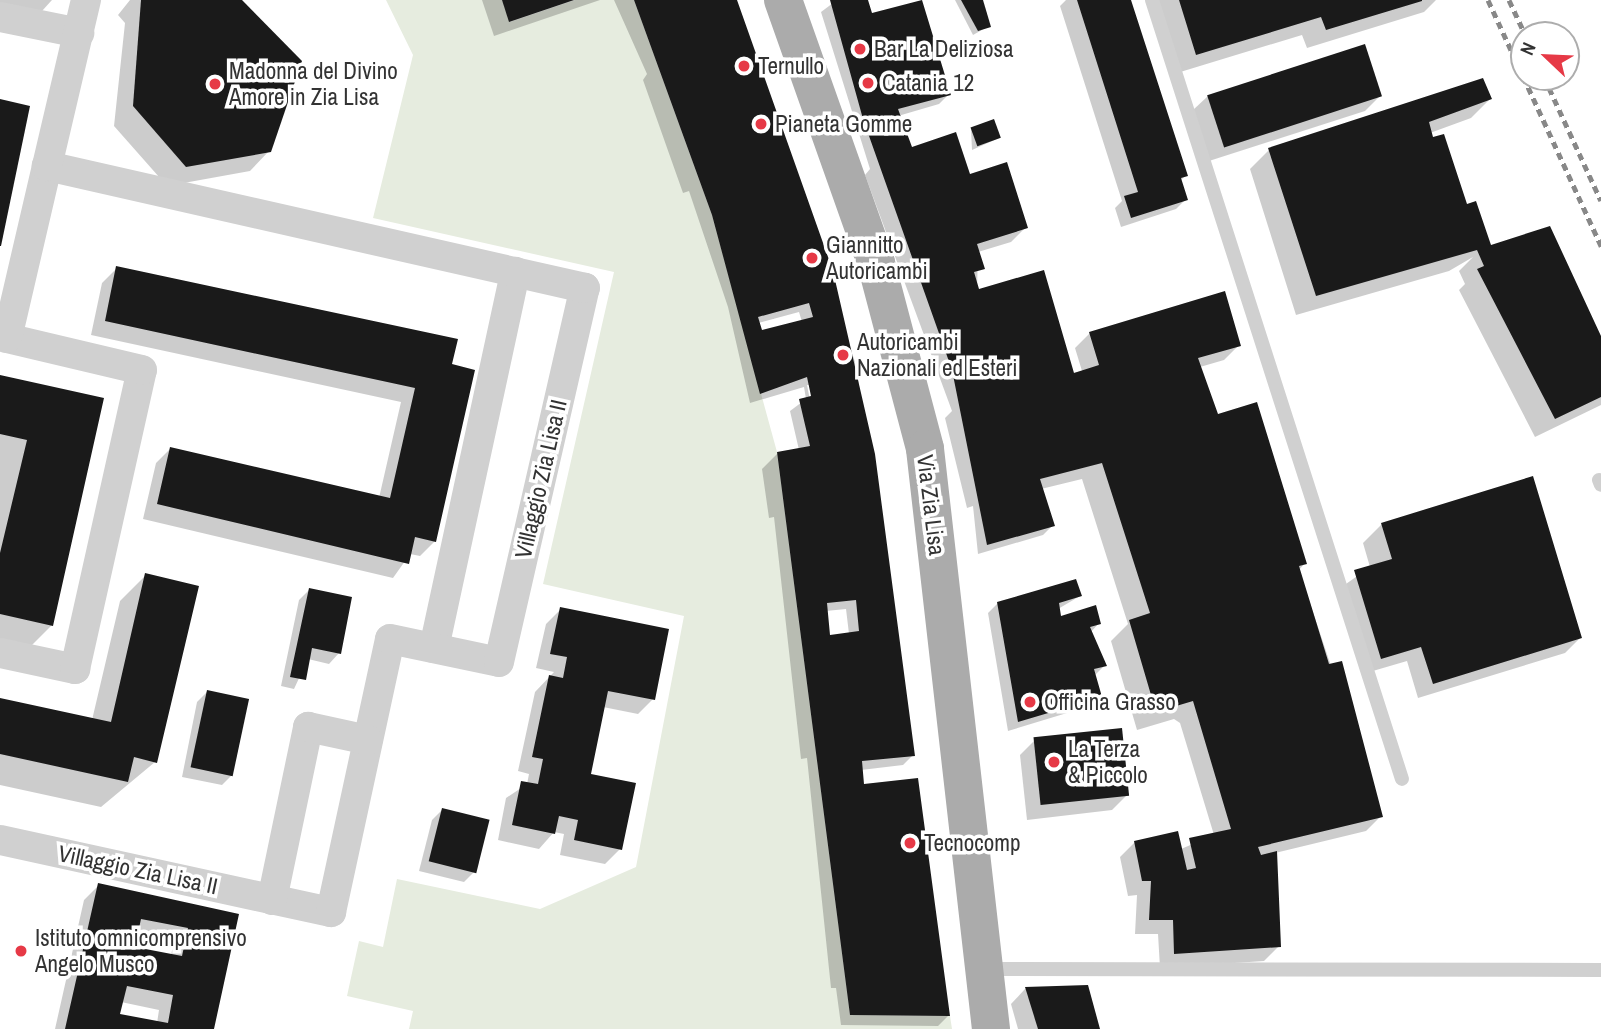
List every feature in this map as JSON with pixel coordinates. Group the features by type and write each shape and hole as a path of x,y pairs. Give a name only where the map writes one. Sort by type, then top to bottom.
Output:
{"main road":[{"name":"Via Zia Lisa","path":"783,0 876,263 925,449 991,1029"}],"street":[{"path":"0,653 75,669 142,370 4,337 86,0"},
{"path":"0,17 79,33"},
{"name":"Villaggio Zia Lisa II","path":"0,840 331,912 390,639 499,662 585,288 47,166"},
{"path":"434,648 515,272"},
{"path":"272,900 309,727 368,740"}],"lane":[{"path":"1152,0 1402,779"},
{"path":"983,970 1601,970"}],"shaded area":[{"path":"386,0 502,0 510,22 575,0 634,0 712,215 777,452 850,1015 950,1016 952,1029 409,1029 413,1011 347,996 359,941 383,947 397,879 540,909 636,867 684,616 543,584 614,272 373,218 413,55"}],"building":[{"name":"Madonna del Divino Amore in Zia Lisa","path":"141,0 242,0 302,61 271,152 186,167 133,106"},
{"path":"502,0 574,0 509,22"},
{"path":"634,0 737,0 833,271 875,454 915,756 862,761 864,784 918,778 950,1016 850,1015 777,452 810,446 799,399 811,396 807,377 760,394 712,215","holes":["809,303 813,317 762,330 758,317","856,600 859,631 830,635 827,603"]},
{"path":"830,0 868,0 872,13 922,0 951,95 898,109 912,147 956,132 970,174 1007,162 1028,228 977,244 985,269 974,272 979,289 1044,270 1074,373 1099,365 1089,332 1225,291 1241,346 1198,358 1218,414 1257,402 1307,564 1299,566 1329,664 1342,661 1383,817 1258,847 1261,855 1277,851 1281,947 1174,954 1173,920 1149,920 1151,881 1142,881 1134,841 1178,831 1187,870 1196,868 1189,838 1231,829 1193,701 1156,712 1129,620 1150,613 1102,463 1040,479 1055,526 987,545 952,370 863,119"},
{"path":"961,0 983,0 991,27 978,31"},
{"path":"1077,0 1131,0 1188,176 1181,178 1188,200 1131,218 1124,196 1138,192"},
{"path":"1179,0 1422,1 1326,30 1321,17 1196,55"},
{"path":"1365,44 1382,96 1224,148 1207,95"},
{"path":"1483,78 1492,99 1429,122 1433,137 1444,134 1467,204 1476,201 1491,245 1550,226 1601,336 1601,397 1555,419 1477,269 1484,266 1477,250 1316,296 1268,148"},
{"path":"0,99 30,106 1,246 0,246"},
{"path":"994,119 1001,138 977,146 971,128"},
{"path":"116,266 458,339 452,364 475,370 436,542 415,537 409,564 157,504 170,447 390,498 415,388 105,321"},
{"path":"0,375 104,398 53,626 0,614 0,553 27,440 0,434"},
{"path":"1533,476 1582,638 1433,684 1421,647 1381,659 1354,570 1392,559 1381,523"},
{"path":"145,573 199,586 157,763 134,757 128,782 0,754 0,698 111,722"},
{"path":"1076,579 1082,596 1059,603 1061,616 1096,605 1101,624 1090,627 1107,666 1094,669 1102,697 1018,722 997,602"},
{"path":"309,588 352,597 341,654 312,648 306,680 290,677"},
{"path":"560,607 669,629 655,700 608,691 591,774 636,783 622,850 574,840 578,820 559,816 555,834 512,825 521,781 538,784 543,759 532,757 549,675 563,678 567,657 550,654"},
{"path":"207,690 249,699 233,776 191,767"},
{"path":"1122,728 1129,796 1041,805 1033,737"},
{"path":"442,808 490,820 476,873 429,861"},
{"path":"98,883 239,914 214,1029 65,1029","holes":["141,919 188,928 182,956 135,947","127,986 173,995 168,1023 120,1014"]},
{"path":"1088,985 1100,1029 1038,1029 1025,987"}],"railway":[{"path":"1488,0 1601,246"},
{"path":"1509,0 1519,21"},
{"path":"1550,91 1601,201"}],"place":[{"name":"Bar La Deliziosa","path":"860,49"},
{"name":"Ternullo","path":"744,66"},
{"name":"Catania 12","path":"868,83"},
{"name":"Madonna del Divino Amore in Zia Lisa","path":"215,84"},
{"name":"Pianeta Gomme","path":"761,124"},
{"name":"Giannitto Autoricambi","path":"812,258"},
{"name":"Autoricambi Nazionali ed Esteri","path":"843,355"},
{"name":"Officina Grasso","path":"1030,702"},
{"name":"La Terza & Piccolo","path":"1054,762"},
{"name":"Tecnocomp","path":"910,843"},
{"name":"Istituto omnicomprensivo Angelo Musco","path":"21,951"}]}
